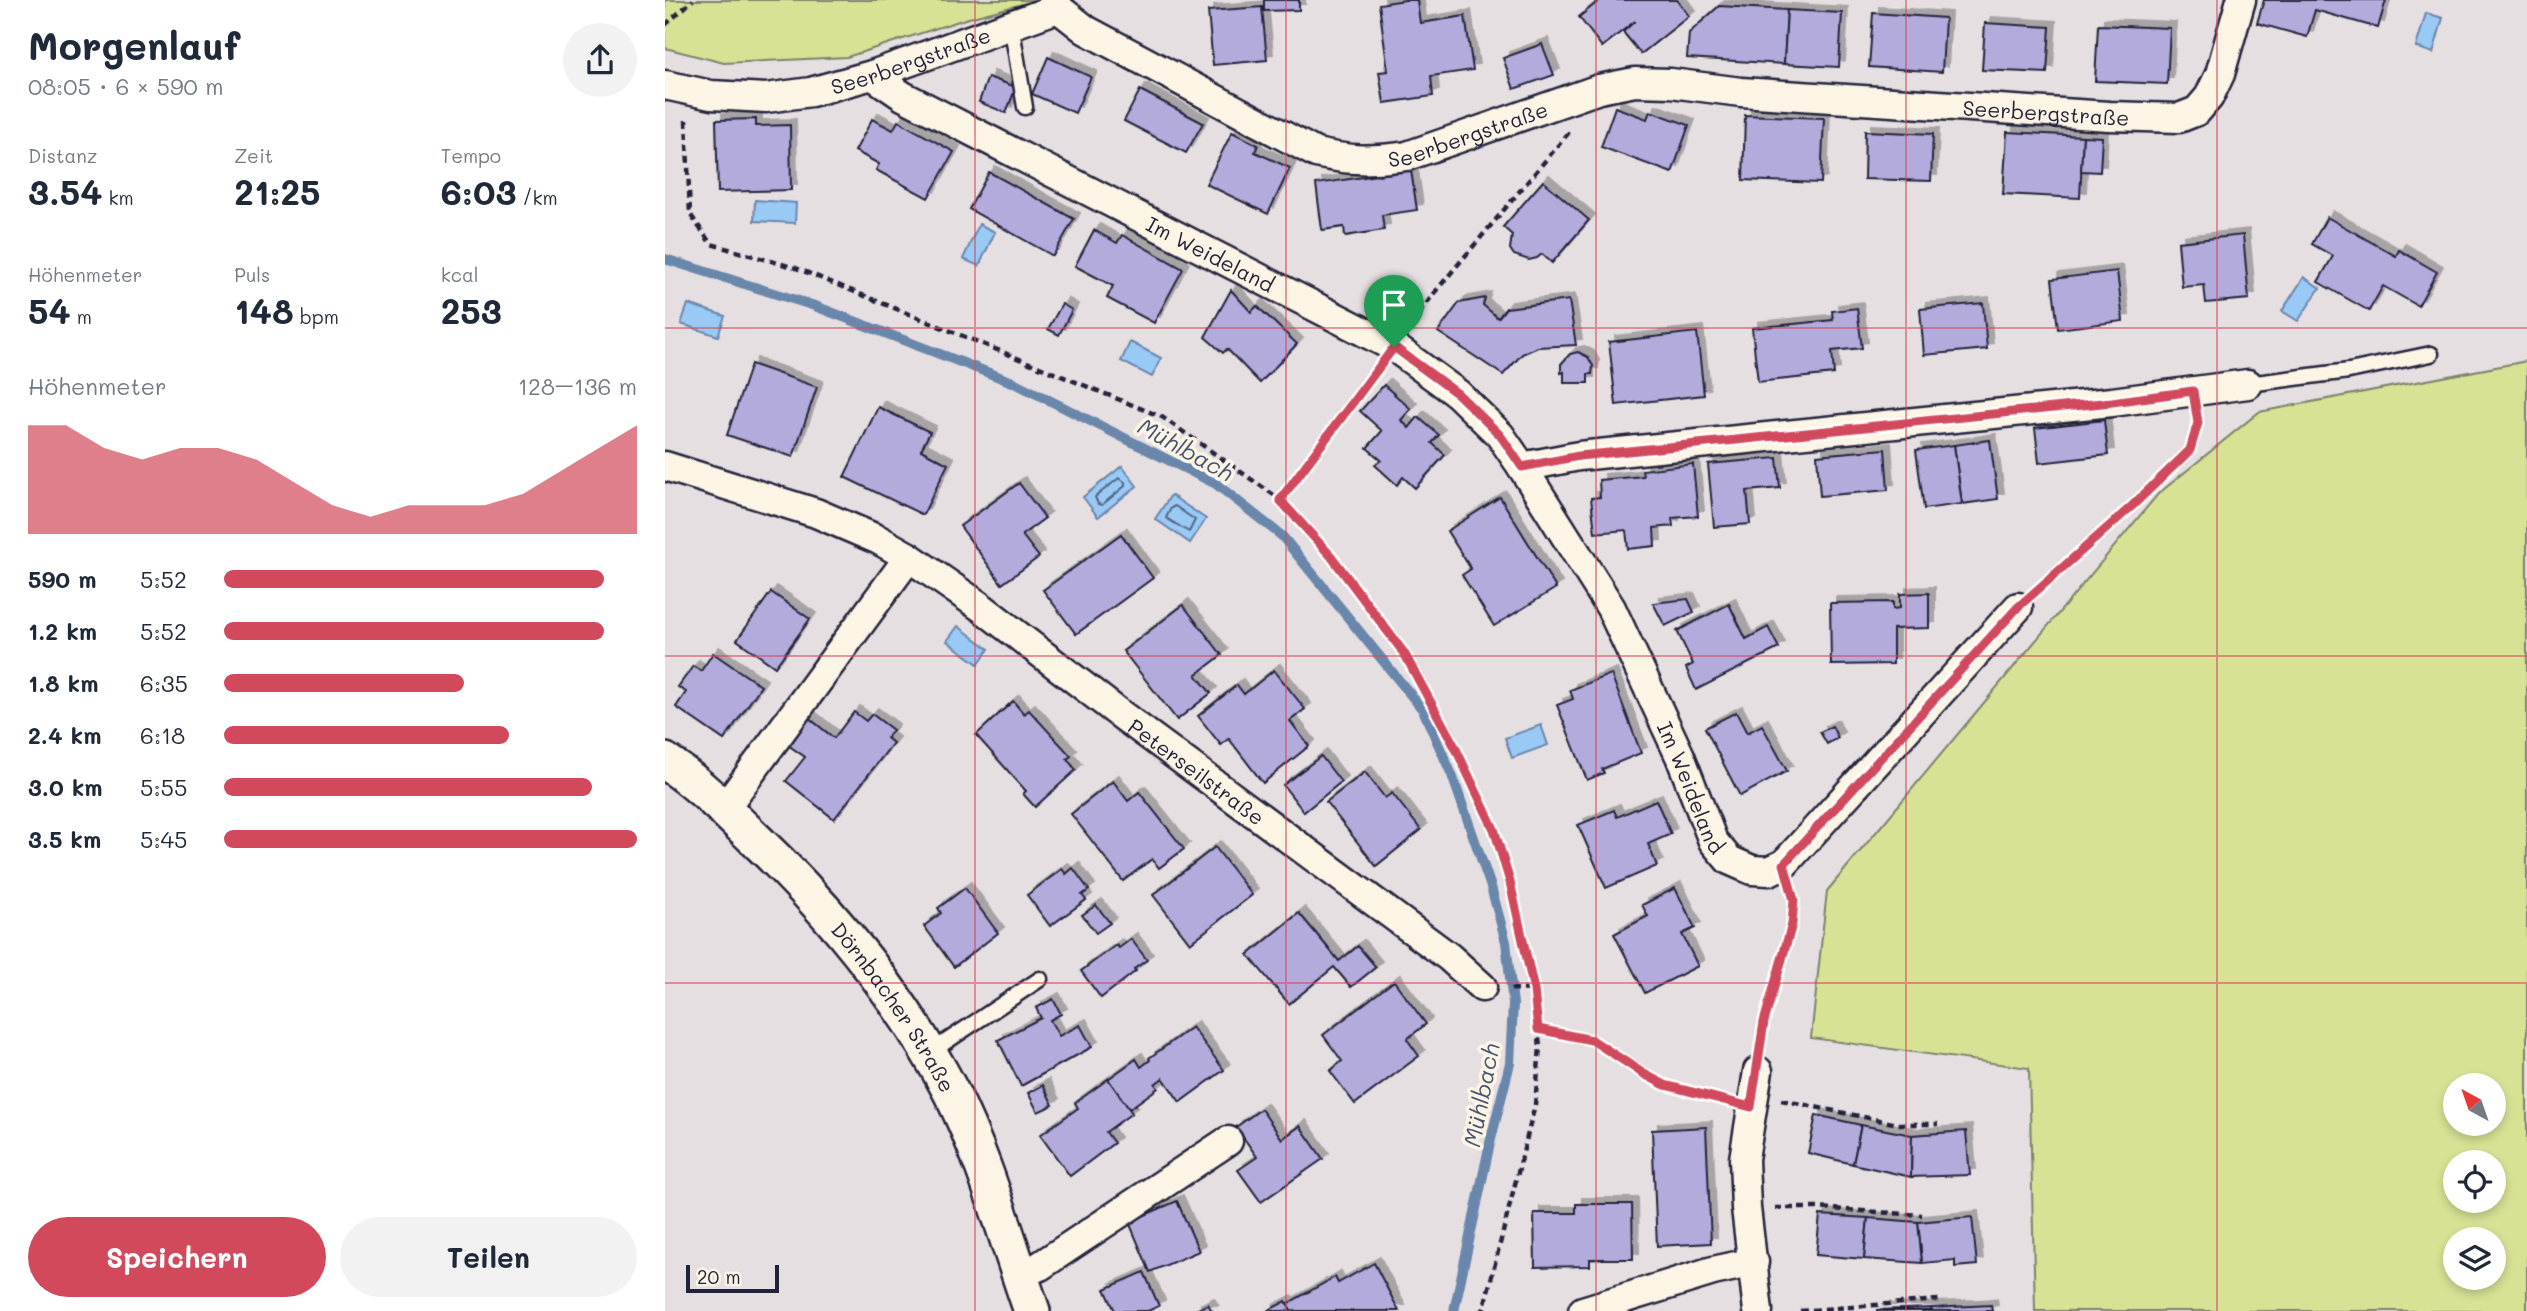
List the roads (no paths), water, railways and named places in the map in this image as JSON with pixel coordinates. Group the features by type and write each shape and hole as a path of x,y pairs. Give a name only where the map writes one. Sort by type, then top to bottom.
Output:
{"street":[{"name":"Seerbergstraße","path":"675,87 711,95 765,97 811,92 872,75 1069,4 1086,30 1316,153 1347,160 1407,156 1599,89 1635,82 1671,83 1781,95 2179,118 2197,111 2209,97 2220,74 2241,0"},
{"name":"Im Weideland","path":"872,75 903,96 1394,347 1458,394 1500,435 1611,608 1680,756 1713,841 1730,860 1752,870 1769,871 1784,864 2018,607"},
{"path":"1522,467 1579,456 2112,402 2248,384"},
{"name":"Peterseilstraße","path":"665,466 816,513 879,540 909,557 981,607 1116,711 1449,957 1482,987"},
{"path":"724,809 909,557"},
{"name":"Dörnbacher Straße","path":"665,761 724,809 794,876 844,933 890,992 929,1053 968,1129 1032,1311"},
{"path":"1754,1091 1744,1159 1746,1208 1758,1311"},
{"path":"1019,1275 1040,1266 1227,1141"},
{"path":"1583,1311 1713,1271 1754,1262"}],"lane":[{"path":"1011,24 1025,107"},
{"path":"2248,384 2350,371 2431,354"},
{"path":"929,1053 1040,979"}],"water":[{"path":"2426,13 2443,18 2433,53 2416,47"},
{"path":"755,200 796,203 795,223 754,221"},
{"path":"979,224 995,232 979,266 963,259"},
{"path":"2304,277 2320,288 2298,321 2282,311"},
{"path":"688,304 725,316 718,336 681,324"},
{"path":"1130,342 1161,358 1152,377 1121,361"},
{"path":"1122,466 1137,486 1098,517 1083,497"},
{"path":"1171,495 1206,519 1190,543 1155,519"},
{"path":"958,626 989,649 978,664 947,641"},
{"path":"1541,725 1548,745 1512,758 1505,738"}],"waterway":[{"name":"Mühlbach","path":"665,259 815,306 1015,383 1216,484 1282,536 1423,710 1452,775 1491,887 1506,942 1513,1004 1510,1063 1454,1311"}]}
